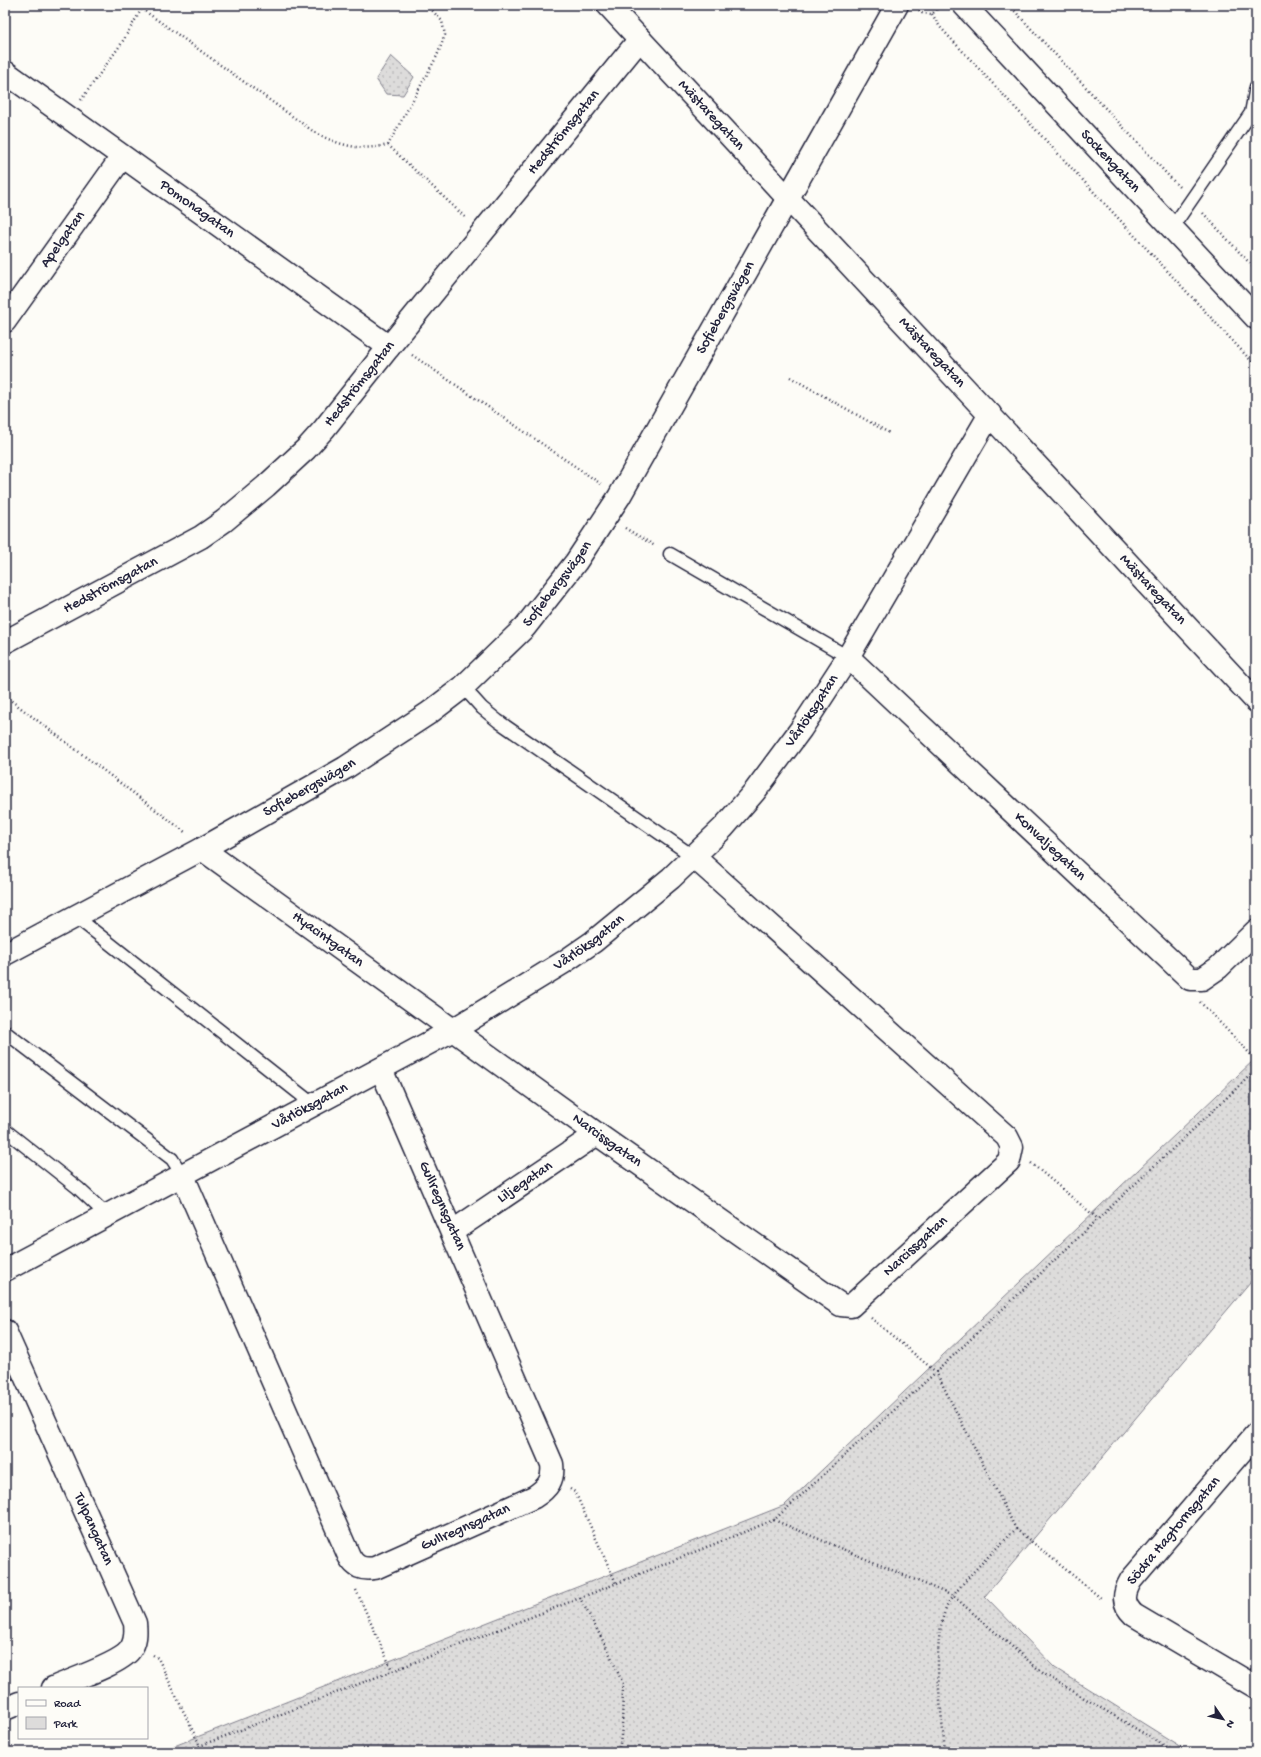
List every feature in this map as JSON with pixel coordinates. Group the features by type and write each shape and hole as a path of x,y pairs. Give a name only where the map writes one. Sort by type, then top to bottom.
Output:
{"street":[{"name":"Mästaregatan","path":"608,5 1256,701"},
{"name":"Sofiebergsvägen","path":"5,954 202,849 345,768 428,713 463,687 525,627 576,562 619,497 897,5"},
{"name":"Sockengatan","path":"964,5 1256,318"},
{"name":"Hedströmsgatan","path":"5,642 201,537 224,521 306,449 640,39"},
{"name":"Pomonagatan","path":"5,72 389,347"},
{"name":"Apelgatan","path":"5,321 122,157"},
{"name":"Vårlöksgatan","path":"5,1270 183,1176 453,1030 509,998 593,942 694,858 755,791 801,729 848,657 990,414"},
{"name":"Konvaljegatan","path":"848,657 1180,970 1190,978 1196,980"},
{"name":"Hyacintgatan","path":"202,849 453,1030"},
{"path":"694,858 1007,1137 1012,1147"},
{"path":"1196,980 1202,979 1218,968 1256,931"},
{"name":"Narcissgatan","path":"453,1030 832,1300 846,1307 854,1304 1009,1161 1012,1147"},
{"name":"Gullregnsgatan","path":"361,1568 375,1568 534,1497 543,1491 552,1478 552,1464 453,1231 381,1069"},
{"name":"Liljegatan","path":"453,1231 597,1134"},
{"path":"183,1176 349,1556 356,1565 361,1568"},
{"name":"Tulpangatan","path":"5,1331 135,1623 136,1633 134,1643"},
{"name":"Södra Hagtornsgatan","path":"1256,1434 1131,1580 1126,1589 1124,1599 1125,1604 1134,1615 1256,1687"},
{"path":"55,1687 120,1659 130,1651 134,1643"},
{"path":"5,1709 18,1703"}],"lane":[{"path":"1172,228 1251,113 1256,87"},
{"path":"670,554 848,657"},
{"path":"463,687 482,708 498,721 694,858"},
{"path":"76,916 314,1105"},
{"path":"5,1032 172,1159 183,1176"},
{"path":"5,1130 78,1188 108,1216"}],"path":[{"path":"68,118 121,44 144,5"},
{"path":"388,145 437,56 445,35 442,21 427,5"},
{"path":"914,5 922,13 932,14 945,33 1256,366"},
{"path":"932,14 940,5"},
{"path":"1010,5 1256,270"},
{"path":"142,10 317,134 340,145 372,148 388,145"},
{"path":"388,145 482,232"},
{"path":"389,347 405,350 619,497"},
{"path":"790,377 891,434"},
{"path":"606,516 670,554"},
{"path":"5,696 182,830 202,849"},
{"path":"1196,980 1198,999 1256,1060"},
{"path":"184,1752 580,1598 774,1520 936,1372 1256,1070"},
{"path":"1012,1147 1098,1219"},
{"path":"854,1304 936,1372 1016,1529 1106,1602 1124,1599"},
{"path":"552,1478 574,1492 616,1583"},
{"path":"774,1520 953,1596 1044,1674 1175,1752"},
{"path":"945,1752 938,1665 939,1641 945,1611 953,1596 1016,1529"},
{"path":"361,1568 355,1587 392,1670"},
{"path":"580,1598 608,1650 623,1684 622,1727 619,1752"},
{"path":"134,1643 158,1658 200,1746"}],"green space":[{"path":"391,56 414,77 403,95 386,94 376,79"},
{"path":"1256,1058 1256,1276 985,1596 1055,1668 1189,1752 159,1752 785,1505"}]}
